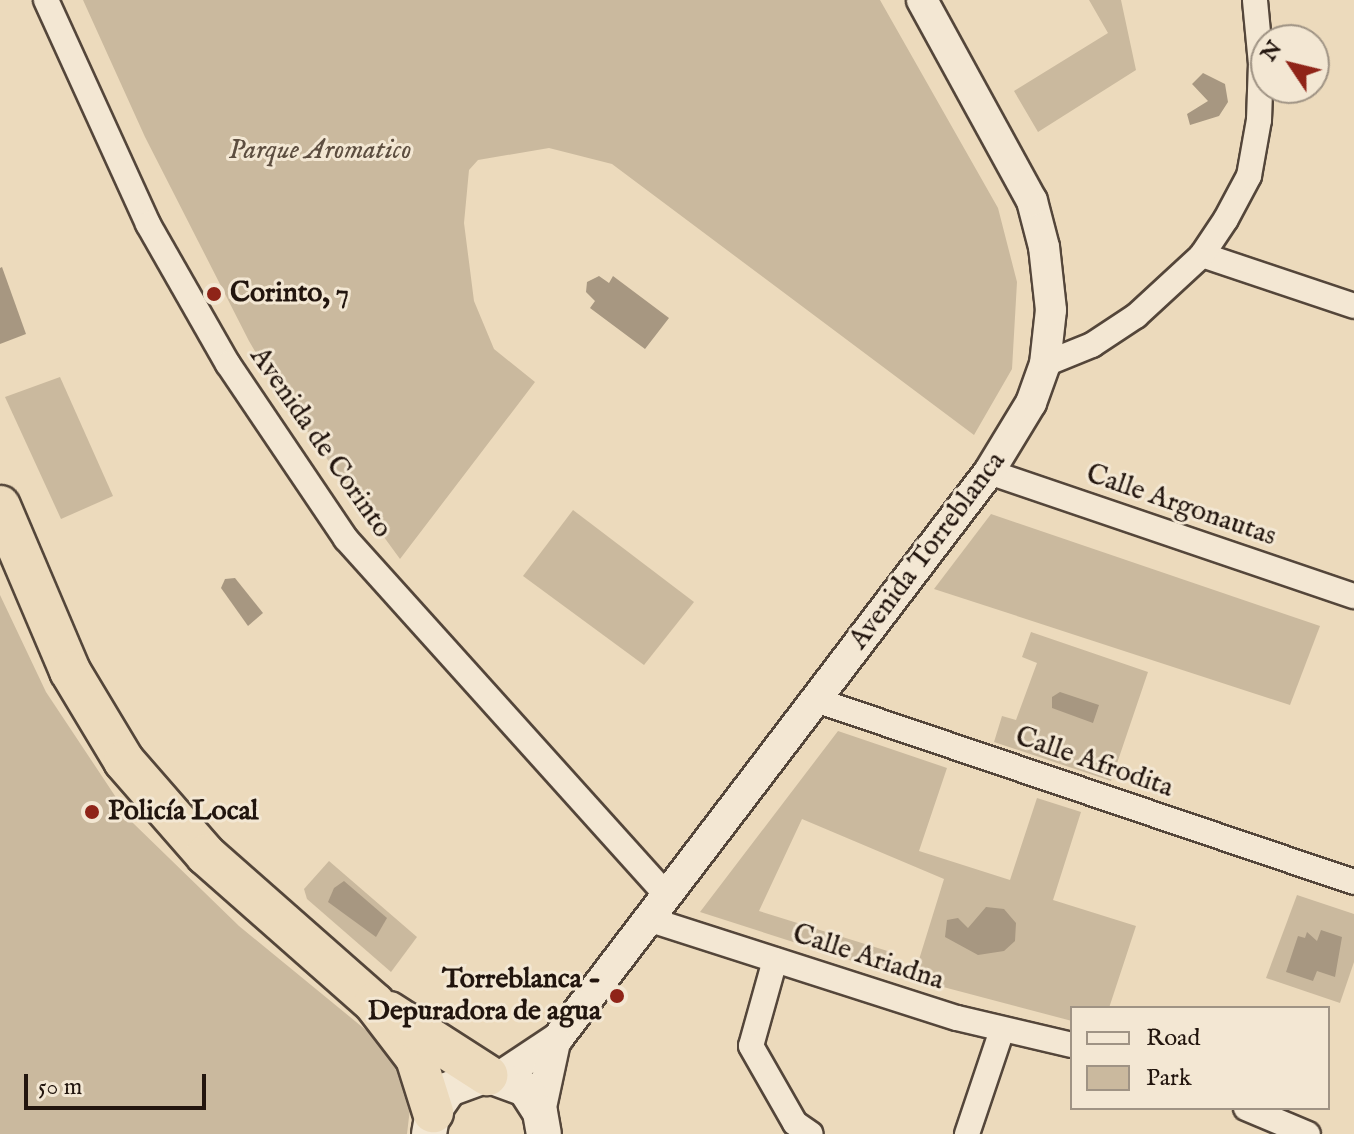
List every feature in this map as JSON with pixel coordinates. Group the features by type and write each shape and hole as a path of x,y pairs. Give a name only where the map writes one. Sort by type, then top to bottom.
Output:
{"highway":[{"path":"0,506 70,671 124,761 206,855 374,1003 494,1075"},
{"path":"374,1003 416,1058 431,1123"}],"main road":[{"path":"431,1123 449,1089 494,1075 525,1089 544,1126"}],"street":[{"name":"Avenida de Corinto","path":"46,0 155,236 228,364 346,539 667,895"},
{"name":"Avenida Torreblanca","path":"555,1042 989,472 1031,403 1045,364 1051,310 1044,247 1032,201 922,0"},
{"path":"1045,364 1117,330 1202,255 1249,176 1261,64 1255,0"},
{"path":"1202,255 1354,306"},
{"name":"Calle Argonautas","path":"989,472 1354,596"},
{"name":"Calle Afrodita","path":"816,700 1354,882"},
{"name":"Calle Ariadna","path":"648,919 1002,1030 1070,1045"},
{"path":"775,960 751,1046 795,1123 811,1134"},
{"path":"967,1134 1002,1030"},
{"path":"494,1075 555,1042"},
{"path":"544,1126 555,1042"},
{"path":"1251,1110 1308,1134"}],"green space":[{"name":"Parque Aromatico","path":"83,0 880,0 998,208 1017,282 1012,369 974,435 612,164 549,148 478,160 469,170 464,223 474,301 494,349 535,382 400,559 282,397 249,341 145,137"},
{"path":"1089,0 1121,0 1136,70 1038,132 1014,91 1108,33"},
{"path":"60,377 113,496 61,519 5,397"},
{"path":"573,510 694,602 644,665 523,576"},
{"path":"991,514 1320,626 1290,705 934,589"},
{"path":"0,595 46,692 133,823 239,926 383,1044 399,1065 411,1100 407,1134 0,1134"},
{"path":"1031,632 1148,672 1111,781 994,742 1002,716 1016,720 1037,663 1022,657"},
{"path":"838,731 947,768 919,851 1010,880 1037,798 1081,812 1053,900 1136,926 1110,1006 1070,1006 1070,1020 913,979 944,879 802,819 759,911 894,953 887,972 700,912"},
{"path":"329,861 417,937 391,972 307,899 304,889"},
{"path":"1297,895 1354,914 1354,962 1340,1003 1266,978"}],"shaded area":[{"path":"1203,73 1225,84 1228,102 1219,116 1190,125 1187,114 1208,101 1192,84"},
{"path":"0,268 26,334 0,344"},
{"path":"599,276 609,283 613,276 669,318 645,349 590,308 595,301 586,292 587,282"},
{"path":"235,578 263,613 248,626 221,588 225,579"},
{"path":"1060,692 1099,705 1093,723 1052,708 1052,697"},
{"path":"344,881 387,918 376,937 328,902 334,888"},
{"path":"986,907 1004,909 1016,923 1015,941 1004,951 978,955 945,937 947,920 958,918 968,928"},
{"path":"1321,930 1342,937 1335,977 1317,971 1313,981 1286,972 1298,936 1305,938 1307,932 1317,941"}],"place":[{"name":"Corinto, 7","path":"214,294"},
{"name":"Policía Local","path":"92,812"},
{"name":"Torreblanca - Depuradora de agua","path":"617,996"}]}
